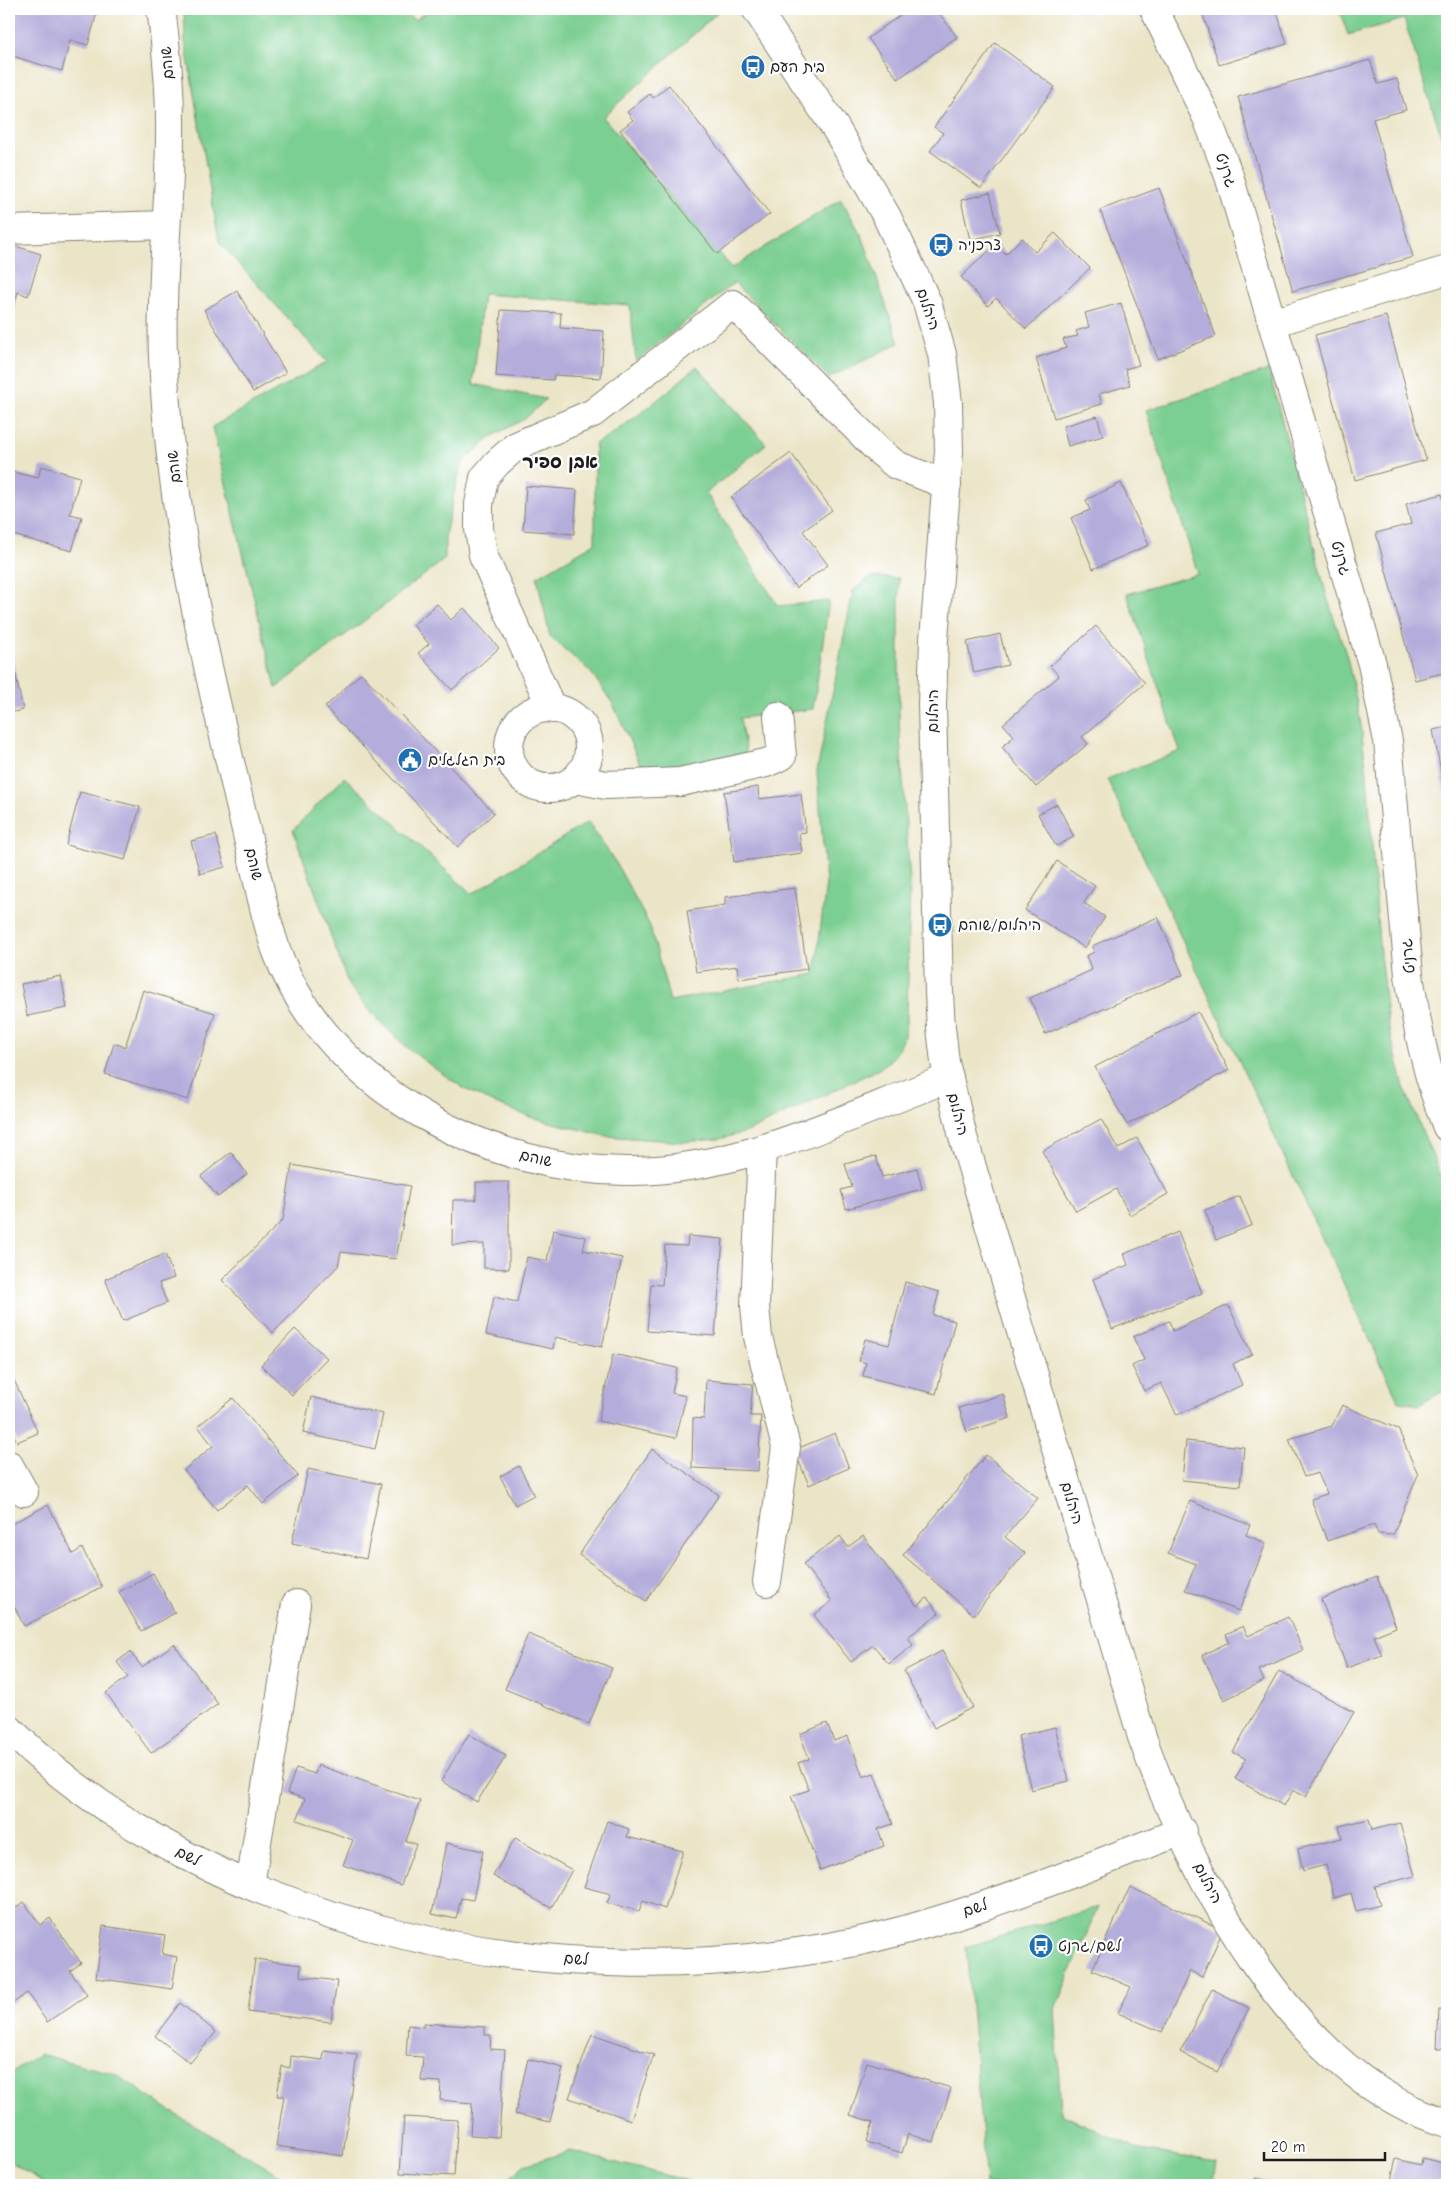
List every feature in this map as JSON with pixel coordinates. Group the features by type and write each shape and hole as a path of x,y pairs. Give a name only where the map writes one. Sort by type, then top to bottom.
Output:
{"street":[{"name":"שוהם","path":"161,9 167,54 170,119 163,305 164,377 174,471 187,559 213,690 265,908 278,953 297,994 322,1030 352,1063 386,1091 423,1115 456,1131 506,1151 559,1164 596,1169 631,1171 667,1169 703,1163 762,1148 844,1120 948,1078"},
{"name":"היהלום","path":"756,9 796,66 855,159 894,230 927,302 940,345 946,379 949,428 947,485 934,639 932,712 939,1011 948,1078 963,1137 1142,1737 1162,1788 1182,1831 1221,1906 1256,1966 1307,2029 1352,2070 1377,2089 1405,2106 1447,2123"},
{"name":"גרניט","path":"1154,9 1207,118 1228,176 1372,664 1388,741 1414,1013 1427,1069 1447,1127"},
{"path":"9,230 166,225"},
{"path":"1272,323 1447,270"},
{"path":"552,709 483,555 479,529 479,504 484,478 516,446 594,413 733,304 878,450 896,465 947,485"},
{"path":"552,709 564,712 575,718 583,727 588,738 588,757 584,769 575,778 559,787 540,787 524,779 512,764 510,746 515,728 523,718 534,712 552,709"},
{"path":"575,778 606,785 680,782 766,763 782,756 778,716"},
{"path":"762,1148 755,1306 758,1338 786,1446 767,1582"},
{"path":"9,1465 24,1492"},
{"path":"250,1885 296,1604"},
{"name":"לשם","path":"9,1729 33,1753 74,1786 118,1817 166,1845 274,1896 339,1918 407,1936 478,1950 552,1958 627,1962 703,1961 778,1954 835,1945 927,1924 998,1900 1182,1831"}],"green space":[{"path":"184,9 399,9 415,20 430,9 713,9 717,13 603,117 732,268 841,199 863,238 899,343 829,378 734,283 636,361 630,305 483,294 473,384 546,399 526,418 489,438 463,462 445,536 445,559 276,688 212,427 327,362 219,242 185,41"},
{"path":"1339,9 1447,9 1447,154 1404,19 1348,35"},
{"path":"697,366 766,444 706,493 778,606 829,601 813,709 740,718 746,753 664,768 640,764 613,704 590,671 550,637 537,577 595,543 595,444 609,436 660,398"},
{"path":"1269,370 1327,597 1347,657 1360,718 1367,774 1379,944 1388,1025 1404,1087 1447,1190 1447,1389 1419,1405 1399,1402 1107,779 1180,751 1127,594 1198,574 1146,410"},
{"path":"870,577 899,578 899,722 910,882 907,1022 899,1049 892,1059 879,1069 747,1132 719,1139 684,1142 606,1136 533,1118 498,1105 465,1089 404,1045 375,1017 349,986 293,830 344,777 472,894 588,822 616,863 650,926 670,1001 815,974 826,883 817,771 853,591"},
{"path":"1098,1907 1055,2009 1061,2114 1140,2150 1217,2162 1213,2185 986,2185 966,1947"},
{"path":"40,2054 115,2074 183,2119 297,2185 48,2185 9,2161 9,2074"},
{"path":"570,2151 704,2185 501,2185 524,2165"}],"building":[{"path":"16,9 98,9 88,45 70,40 62,71 9,55 9,34"},
{"path":"909,9 936,9 957,37 898,79 868,38"},
{"path":"1201,9 1276,9 1287,44 1219,65"},
{"path":"995,43 1055,87 981,188 930,151 943,133 934,127"},
{"path":"1370,60 1378,84 1397,79 1406,110 1373,119 1413,257 1293,291 1238,97"},
{"path":"669,85 770,214 717,254 620,130 633,120 627,112 650,94 653,98"},
{"path":"9,133 11,133 11,169 9,169"},
{"path":"1159,188 1216,336 1158,359 1100,210"},
{"path":"990,193 1000,233 970,240 961,200"},
{"path":"1055,233 1090,268 1026,329 996,298 988,306 961,277 996,244 1006,254 1022,238 1035,252"},
{"path":"9,244 41,254 28,296 18,292 9,322"},
{"path":"237,291 286,373 253,392 204,310"},
{"path":"1121,303 1139,365 1125,369 1130,385 1099,394 1102,404 1054,418 1036,358 1066,348 1063,339 1078,336 1076,331 1089,327 1085,313"},
{"path":"501,310 561,313 560,328 604,331 601,378 554,375 553,380 496,376"},
{"path":"1386,316 1426,460 1355,480 1315,335"},
{"path":"1097,416 1103,436 1068,446 1063,426"},
{"path":"791,453 832,510 803,531 828,565 796,588 731,497"},
{"path":"41,466 80,477 70,514 82,517 72,551 9,534 9,484 12,472 38,478"},
{"path":"1121,483 1149,545 1093,569 1071,518 1090,510 1086,500"},
{"path":"526,486 577,490 574,534 523,530"},
{"path":"1442,494 1447,512 1447,672 1415,680 1376,533 1411,524 1406,504"},
{"path":"437,604 451,620 464,608 499,648 452,690 418,653 429,644 413,625"},
{"path":"1096,626 1145,683 1082,737 1088,744 1036,787 1002,747 1014,736 1003,724 1059,676 1050,666"},
{"path":"1000,634 1008,665 974,673 967,642"},
{"path":"9,652 11,652 23,710 9,713"},
{"name":"בית הגלגלים","path":"361,673 494,813 458,847 325,707"},
{"path":"1447,727 1447,797 1446,798 1433,730"},
{"path":"758,787 759,799 801,794 806,832 799,833 802,853 734,862 724,792"},
{"path":"80,792 140,807 125,860 66,845"},
{"path":"1057,804 1074,837 1056,846 1038,814"},
{"path":"216,835 225,867 200,874 191,841"},
{"path":"1057,861 1095,886 1084,903 1105,917 1085,948 1025,910"},
{"path":"795,888 807,969 739,979 737,966 696,972 687,911 725,905 725,897"},
{"path":"1158,917 1183,975 1045,1034 1030,998 1092,970 1086,956 1094,952 1092,946"},
{"path":"61,976 67,1008 27,1016 21,984"},
{"path":"143,990 215,1013 188,1100 105,1074 114,1043 125,1047"},
{"path":"1198,1012 1229,1070 1127,1125 1095,1067"},
{"path":"1101,1119 1118,1149 1137,1138 1168,1194 1130,1215 1116,1189 1076,1211 1042,1151"},
{"path":"231,1152 247,1174 218,1197 201,1176"},
{"path":"876,1156 882,1177 917,1168 922,1189 846,1209 841,1190 852,1187 845,1164"},
{"path":"292,1165 410,1186 396,1259 341,1252 338,1266 273,1333 222,1280 283,1220"},
{"path":"476,1182 509,1182 509,1269 484,1268 484,1244 452,1245 453,1200 476,1200"},
{"path":"1240,1196 1252,1225 1216,1240 1205,1210"},
{"path":"553,1230 586,1237 583,1250 622,1258 602,1347 555,1337 553,1349 486,1335 494,1297 517,1302 527,1257 547,1261"},
{"path":"1178,1232 1202,1293 1112,1329 1093,1279 1128,1265 1124,1254"},
{"path":"688,1236 723,1239 715,1336 647,1331 651,1284 662,1285 665,1245 687,1246"},
{"path":"165,1254 174,1278 159,1283 167,1303 123,1321 105,1279"},
{"path":"905,1282 939,1292 933,1315 955,1321 936,1394 863,1376 866,1363 859,1361 865,1339 889,1345"},
{"path":"1228,1305 1252,1354 1233,1364 1242,1385 1177,1415 1161,1383 1144,1391 1132,1366 1144,1360 1133,1337 1169,1321 1173,1331"},
{"path":"295,1329 327,1358 292,1395 261,1365"},
{"path":"613,1354 677,1368 672,1393 686,1396 676,1438 598,1421"},
{"path":"14,1380 38,1433 17,1442 9,1424 9,1382"},
{"path":"706,1380 753,1384 750,1416 761,1416 758,1471 692,1468 693,1418 704,1419"},
{"path":"1003,1394 1010,1418 967,1432 959,1408"},
{"path":"311,1397 383,1414 375,1449 303,1433"},
{"path":"233,1398 298,1476 263,1504 248,1485 217,1510 184,1470 213,1446 198,1426"},
{"path":"1342,1405 1398,1429 1418,1475 1393,1535 1378,1534 1374,1525 1327,1541 1311,1499 1327,1494 1318,1473 1304,1477 1289,1439 1332,1426"},
{"path":"835,1433 849,1468 809,1485 794,1450"},
{"path":"1186,1441 1244,1447 1240,1486 1182,1480"},
{"path":"652,1449 719,1495 646,1601 579,1555"},
{"path":"986,1455 1038,1498 1005,1537 1025,1553 974,1615 903,1555"},
{"path":"519,1466 534,1495 515,1505 500,1476"},
{"path":"308,1469 381,1484 366,1559 292,1543"},
{"path":"1190,1501 1250,1525 1246,1535 1266,1543 1239,1611 1185,1590 1196,1564 1168,1553"},
{"path":"48,1505 73,1554 82,1548 102,1587 24,1626 9,1596 9,1525"},
{"path":"840,1536 848,1547 863,1536 917,1606 927,1598 939,1613 908,1637 913,1645 889,1664 873,1645 851,1662 814,1615 832,1601 803,1564"},
{"path":"153,1573 175,1613 141,1631 119,1592"},
{"path":"1377,1577 1396,1627 1374,1636 1382,1655 1347,1668 1321,1599"},
{"path":"1288,1617 1303,1650 1259,1670 1264,1681 1224,1700 1202,1655 1229,1642 1226,1634 1243,1626 1248,1636"},
{"path":"528,1634 612,1668 589,1724 505,1689"},
{"path":"174,1644 218,1704 151,1753 106,1693 128,1677 117,1662 130,1652 142,1667"},
{"path":"942,1651 973,1707 934,1728 904,1671"},
{"path":"1279,1671 1354,1712 1306,1797 1293,1790 1284,1806 1235,1779 1246,1759 1233,1752"},
{"path":"827,1723 834,1741 848,1736 863,1777 874,1773 893,1824 878,1829 884,1846 820,1870 791,1796 809,1790 798,1763 809,1759 800,1734"},
{"path":"1055,1727 1069,1781 1031,1790 1018,1736"},
{"path":"469,1734 506,1756 477,1802 441,1781"},
{"path":"318,1765 420,1801 406,1841 416,1844 401,1885 343,1865 353,1840 297,1820 305,1799 287,1793 296,1768 315,1774"},
{"path":"1369,1819 1372,1830 1400,1823 1415,1876 1375,1886 1380,1905 1356,1911 1351,1893 1334,1898 1326,1865 1303,1871 1298,1849 1342,1838 1339,1826"},
{"path":"607,1821 629,1829 627,1837 683,1851 665,1909 643,1901 639,1911 607,1903 611,1894 584,1887"},
{"path":"515,1838 572,1870 551,1908 493,1876"},
{"path":"446,1843 483,1851 473,1900 461,1898 456,1919 432,1914"},
{"path":"1130,1887 1223,1930 1202,1977 1190,1971 1162,2032 1118,2013 1131,1987 1092,1970"},
{"path":"24,1902 40,1925 50,1918 81,1963 70,1971 87,1995 47,2022 27,1993 9,2006 9,1913"},
{"path":"103,1926 165,1935 162,1954 177,1957 172,1989 96,1978"},
{"path":"255,1959 301,1965 300,1976 337,1981 331,2022 248,2012"},
{"path":"1212,1989 1249,2008 1217,2072 1180,2052"},
{"path":"180,2003 216,2032 190,2063 155,2036"},
{"path":"1439,2010 1447,2011 1447,2048 1437,2048"},
{"path":"424,2023 485,2027 485,2035 491,2035 490,2049 505,2050 499,2137 470,2135 472,2103 440,2100 441,2082 421,2081 423,2057 406,2056 408,2025 424,2027"},
{"path":"592,2034 654,2055 631,2120 569,2098"},
{"path":"324,2051 357,2055 343,2156 276,2146 284,2096 277,2096 282,2066 290,2068 291,2056 323,2060"},
{"path":"528,2059 563,2068 550,2122 515,2114"},
{"path":"867,2062 951,2088 934,2142 908,2134 902,2153 867,2142 873,2122 850,2115"},
{"path":"404,2117 458,2120 454,2176 400,2173"},
{"path":"1422,2158 1447,2164 1447,2185 1390,2185 1396,2159 1421,2165"},
{"path":"1255,2178 1281,2185 1253,2185"}],"place":[{"name":"בית העם","path":"753,67"},
{"name":"צרכניה","path":"941,245"},
{"name":"בית הגלגלים","path":"410,760"},
{"name":"היהלום/שוהם","path":"940,925"},
{"name":"לשם/גרנט","path":"1041,1946"}],"district":[{"name":"אבן ספיר","path":"560,462"}]}
